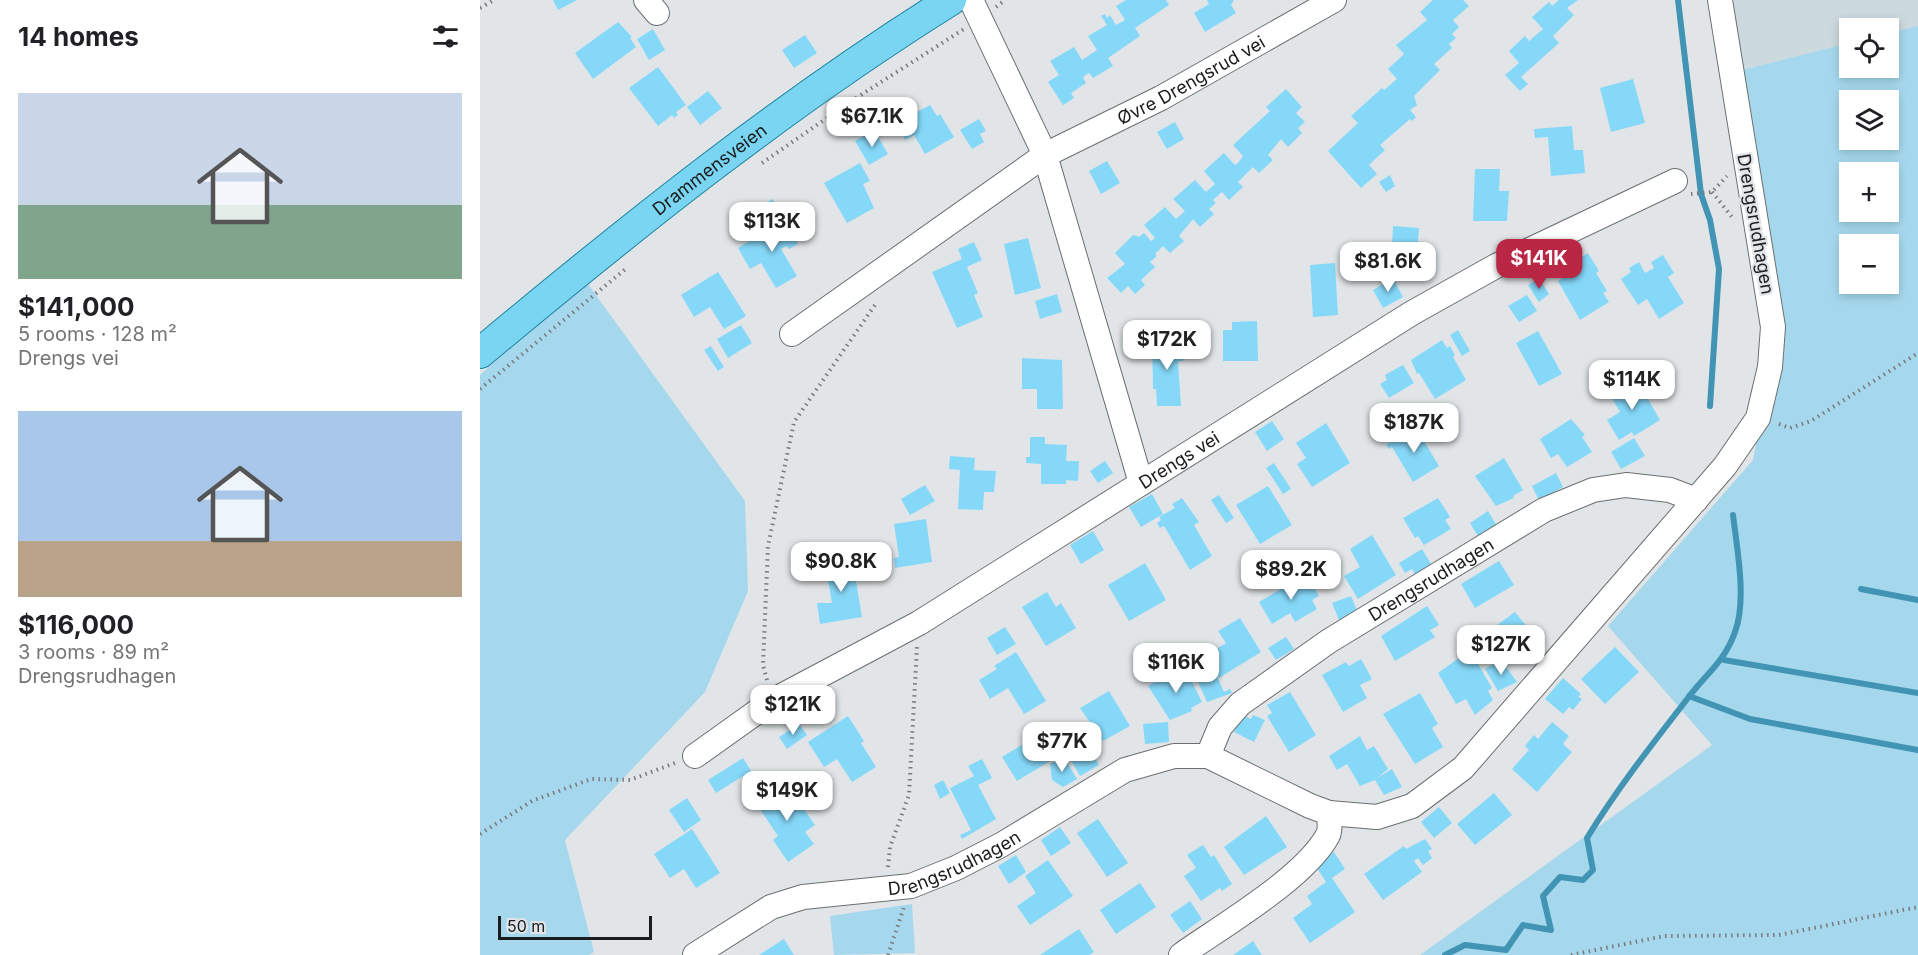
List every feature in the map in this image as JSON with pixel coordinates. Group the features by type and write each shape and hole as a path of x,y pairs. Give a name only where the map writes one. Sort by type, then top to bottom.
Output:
{"main road":[{"name":"Drammensveien","path":"480,353 696,176 843,69 951,0"}],"street":[{"path":"971,0 1045,155 1141,483"},
{"name":"Øvre Drengsrud vei","path":"792,334 1045,155 1161,98 1334,0"},
{"name":"Drengsrudhagen","path":"695,955 771,907 803,897 911,886 956,868 1001,845 1125,770 1173,756 1208,756 1329,813 1377,817 1412,806 1463,768 1725,466 1758,418 1770,367 1773,327 1720,0"},
{"name":"Drengs vei","path":"695,756 772,701 919,623 1412,313 1497,266 1675,181"},
{"name":"Drengsrudhagen","path":"1208,756 1220,727 1240,704 1329,641 1544,510 1593,490 1626,485 1670,490 1696,500"},
{"path":"1181,955 1274,889 1315,855 1329,833 1329,813"}],"path":[{"path":"480,8 494,0"},
{"path":"756,167 853,100 969,26"},
{"path":"480,389 635,261"},
{"path":"772,701 763,665 768,546 794,422 880,297"},
{"path":"1758,418 1790,428 1811,421 1918,353"},
{"path":"887,889 890,847 909,795 919,623"},
{"path":"480,834 532,801 591,779 630,780 695,756"},
{"path":"888,955 911,886"},
{"path":"1571,955 1664,936 1779,935 1918,907"}],"shaded area":[{"path":"1724,0 1918,0 1918,26 1899,31 1899,18 1839,18 1839,46 1738,71"},
{"path":"1918,26 1918,955 1420,955 1712,745 1608,626 1753,460 1779,323 1738,71 1839,46 1839,78 1899,78 1899,31"},
{"path":"585,280 745,501 748,591 705,692 565,840 594,952 589,955 480,955 480,375"},
{"path":"912,904 915,953 834,955 830,916"}],"building":[{"path":"553,0 577,0 558,10"},
{"path":"1126,0 1166,0 1169,5 1135,28 1140,36 1108,58 1113,66 1093,78 1089,73 1083,77 1086,83 1071,93 1074,98 1063,105 1048,82 1059,75 1050,61 1074,47 1082,60 1097,50 1088,36 1107,25 1101,16 1105,14 1107,18 1110,15 1116,25 1125,20 1116,6"},
{"path":"1207,0 1234,0 1231,5 1236,13 1205,32 1194,13 1209,4"},
{"path":"1433,0 1463,0 1469,6 1453,20 1459,27 1452,34 1456,38 1449,44 1452,48 1434,64 1440,70 1414,96 1417,105 1410,110 1416,117 1412,121 1410,119 1380,145 1385,150 1369,165 1377,174 1361,188 1328,151 1358,123 1351,116 1382,88 1384,90 1397,79 1388,69 1404,54 1396,45 1427,20 1420,12"},
{"path":"1559,0 1578,0 1567,8 1574,15 1553,36 1559,43 1521,77 1528,84 1520,91 1505,75 1519,63 1509,51 1525,36 1529,41 1543,29 1532,17 1549,2 1552,6"},
{"path":"618,22 632,37 630,38 636,47 593,79 575,53"},
{"path":"653,29 665,50 649,60 637,39"},
{"path":"805,35 817,53 794,68 782,50"},
{"path":"658,67 686,105 676,112 678,115 674,118 672,115 658,126 629,88"},
{"path":"1633,79 1645,123 1611,132 1600,88"},
{"path":"1286,89 1302,107 1296,113 1305,122 1298,128 1302,133 1288,147 1281,139 1268,155 1273,160 1259,173 1253,167 1238,182 1243,187 1229,200 1222,192 1213,200 1216,203 1209,209 1214,214 1200,227 1193,219 1179,236 1184,241 1170,253 1163,246 1150,262 1155,267 1141,280 1145,285 1135,294 1128,286 1121,293 1107,278 1125,264 1115,253 1133,235 1139,237 1144,233 1151,241 1155,238 1144,225 1165,207 1176,219 1185,211 1173,199 1195,180 1206,192 1215,184 1204,171 1224,153 1235,165 1238,163 1243,156 1233,145 1270,111 1266,107"},
{"path":"708,91 722,108 700,125 687,107"},
{"path":"930,105 937,116 940,114 954,137 925,154 914,135 905,140 898,122"},
{"path":"979,119 986,131 980,134 984,142 972,149 960,130"},
{"path":"1175,122 1184,139 1167,149 1157,132"},
{"path":"1572,126 1574,150 1583,150 1585,173 1551,176 1548,137 1535,138 1534,129"},
{"path":"874,130 888,154 869,165 855,141"},
{"path":"1107,161 1120,183 1101,194 1089,171"},
{"path":"860,163 870,181 863,184 874,208 847,223 824,183"},
{"path":"1475,169 1500,169 1499,191 1509,191 1507,221 1473,221"},
{"path":"1390,175 1395,186 1386,192 1379,182"},
{"path":"773,199 779,211 770,216 763,204"},
{"path":"800,209 809,225 794,233 786,217"},
{"path":"784,219 798,244 789,249 787,246 781,249 797,276 776,288 761,263 750,269 738,248"},
{"path":"1393,226 1419,228 1416,268 1391,266"},
{"path":"1028,238 1041,288 1015,295 1004,244"},
{"path":"974,242 982,260 967,267 978,293 974,295 983,317 957,328 932,272 962,259 958,249"},
{"path":"1588,253 1599,271 1596,273 1607,291 1603,293 1609,302 1580,320 1558,281 1568,274 1564,268"},
{"path":"1663,255 1674,273 1668,277 1684,303 1659,319 1647,299 1638,305 1621,279 1631,272 1629,268 1639,262 1645,273 1654,268 1651,262"},
{"path":"1335,263 1338,315 1313,317 1310,265"},
{"path":"718,272 746,316 724,329 710,307 694,317 681,295"},
{"path":"1393,278 1403,297 1383,308 1373,290"},
{"path":"1539,278 1549,294 1539,302 1528,285"},
{"path":"1057,294 1062,312 1040,319 1035,301"},
{"path":"1527,295 1537,311 1519,322 1508,306"},
{"path":"1257,321 1258,361 1223,361 1223,330 1232,330 1232,322"},
{"path":"741,325 752,343 728,358 717,339"},
{"path":"1458,330 1470,351 1462,356 1450,335"},
{"path":"1538,331 1562,374 1539,386 1516,343"},
{"path":"1152,338 1178,338 1185,360 1178,362 1181,406 1157,406 1156,389 1153,389"},
{"path":"1442,340 1447,348 1450,346 1455,355 1453,357 1466,380 1435,399 1419,373 1417,374 1411,360"},
{"path":"711,346 724,367 718,371 704,350"},
{"path":"1022,358 1062,360 1063,409 1037,409 1037,389 1022,389"},
{"path":"1403,365 1414,383 1389,398 1380,384 1387,380 1385,375"},
{"path":"1636,380 1639,384 1642,383 1647,392 1644,394 1651,398 1648,399 1660,420 1634,436 1632,432 1619,440 1607,420 1620,412 1610,395"},
{"path":"1571,419 1585,435 1582,437 1592,452 1567,467 1558,454 1551,458 1540,439"},
{"path":"1272,421 1284,439 1267,451 1255,432"},
{"path":"1326,423 1350,463 1312,487 1297,464 1306,458 1296,443"},
{"path":"1415,426 1439,466 1413,482 1392,447 1389,449 1386,445"},
{"path":"1030,437 1045,437 1045,444 1067,445 1066,461 1079,461 1078,481 1066,480 1066,484 1041,484 1041,464 1026,463 1026,457 1030,457"},
{"path":"1634,438 1645,456 1621,469 1611,452"},
{"path":"950,456 975,458 974,470 996,471 994,492 984,492 983,510 958,509 960,470 949,469"},
{"path":"1504,458 1523,490 1513,496 1514,498 1496,506 1475,476"},
{"path":"1105,461 1113,473 1098,483 1090,471"},
{"path":"1274,463 1291,489 1283,494 1266,468"},
{"path":"1556,473 1563,487 1539,500 1532,486"},
{"path":"925,485 935,501 910,515 901,499"},
{"path":"1268,486 1292,525 1260,544 1236,505"},
{"path":"1152,494 1163,514 1141,527 1129,507"},
{"path":"1219,495 1234,518 1226,523 1211,500"},
{"path":"1182,498 1199,522 1194,525 1212,556 1190,570 1164,526 1160,528 1157,523 1161,520 1159,517 1175,508 1172,504"},
{"path":"1438,498 1450,517 1445,520 1451,529 1424,545 1418,536 1415,538 1403,518"},
{"path":"1488,511 1497,526 1479,538 1470,523"},
{"path":"926,519 932,562 895,568 894,558 899,557 894,524"},
{"path":"1093,531 1104,550 1081,564 1070,545"},
{"path":"1372,535 1396,575 1358,599 1344,576 1360,567 1350,549"},
{"path":"1422,549 1433,567 1416,577 1412,569 1405,573 1399,563"},
{"path":"852,558 862,617 820,624 817,603 832,603 825,562"},
{"path":"1499,561 1514,585 1475,608 1461,584"},
{"path":"1145,563 1166,600 1129,621 1108,585"},
{"path":"1306,574 1319,596 1312,600 1317,609 1295,622 1290,613 1272,624 1259,602"},
{"path":"1047,592 1056,607 1061,603 1076,628 1046,646 1022,607"},
{"path":"1351,596 1358,613 1339,620 1332,603"},
{"path":"1427,606 1439,625 1430,630 1435,637 1395,661 1381,636"},
{"path":"1515,612 1538,640 1506,666 1489,644 1500,636 1493,628"},
{"path":"1240,618 1261,652 1219,678 1205,656 1226,643 1218,631"},
{"path":"1005,627 1016,644 997,655 987,638"},
{"path":"1286,637 1294,649 1276,660 1268,648"},
{"path":"1615,647 1639,672 1605,704 1581,679"},
{"path":"1470,650 1492,688 1488,691 1493,700 1475,715 1466,699 1456,704 1438,673"},
{"path":"1016,652 1046,701 1024,714 1008,688 990,699 979,680 997,669 994,666"},
{"path":"1361,659 1372,679 1360,685 1367,698 1343,712 1322,675 1346,662 1349,666"},
{"path":"1495,663 1498,667 1504,664 1517,682 1498,691 1485,669"},
{"path":"1181,667 1187,672 1202,702 1191,708 1192,711 1170,720 1148,686"},
{"path":"1216,674 1224,692 1230,689 1232,693 1207,702 1198,682"},
{"path":"1563,678 1581,694 1578,697 1582,699 1573,710 1569,707 1563,714 1545,699"},
{"path":"1109,691 1130,726 1103,741 1080,708"},
{"path":"1290,692 1316,735 1289,752 1267,716 1272,713 1267,705"},
{"path":"1420,693 1438,724 1432,728 1443,747 1415,764 1383,714"},
{"path":"1242,715 1251,719 1253,715 1265,720 1254,742 1234,732"},
{"path":"848,716 864,741 861,743 876,767 852,782 837,759 824,767 808,742"},
{"path":"1168,722 1169,742 1145,744 1143,724"},
{"path":"1552,722 1569,736 1563,744 1572,752 1537,792 1512,769 1529,750 1525,746 1534,735 1538,739"},
{"path":"799,724 807,735 787,749 779,737"},
{"path":"1045,731 1060,755 1017,781 1002,757"},
{"path":"1360,736 1367,750 1374,746 1388,769 1377,778 1392,769 1402,787 1384,795 1375,780 1360,786 1347,764 1337,770 1329,756"},
{"path":"1088,746 1099,765 1080,776 1069,757"},
{"path":"1064,757 1077,779 1063,787 1052,780 1050,764"},
{"path":"743,758 751,771 716,793 708,780"},
{"path":"982,759 992,778 978,785 996,819 962,839 960,835 971,830 950,788 974,776 968,766"},
{"path":"943,780 950,793 940,799 934,785"},
{"path":"782,784 795,805 799,802 815,825 805,832 814,844 788,862 773,840 778,836 755,802"},
{"path":"1494,793 1512,815 1475,845 1457,824"},
{"path":"687,798 701,820 684,832 669,810"},
{"path":"1439,807 1452,823 1434,838 1421,822"},
{"path":"1266,816 1287,847 1244,875 1224,847"},
{"path":"1098,819 1128,863 1107,877 1077,833"},
{"path":"1060,827 1071,843 1051,856 1041,840"},
{"path":"692,829 720,873 696,888 684,869 670,878 654,854"},
{"path":"1425,839 1432,849 1428,851 1432,858 1423,865 1418,858 1414,861 1422,872 1383,900 1364,874 1404,846 1406,849"},
{"path":"1203,845 1211,857 1214,855 1232,884 1222,891 1220,888 1201,901 1184,876 1196,868 1187,855"},
{"path":"1334,852 1345,869 1332,878 1355,912 1310,943 1293,918 1312,904 1307,896 1326,882 1315,865"},
{"path":"1016,855 1026,872 1009,884 998,866"},
{"path":"1048,860 1073,896 1030,925 1017,906 1036,893 1025,876"},
{"path":"1140,883 1156,907 1116,934 1100,910"},
{"path":"1190,901 1202,919 1183,933 1170,915"},
{"path":"1079,929 1094,952 1089,955 1040,955"},
{"path":"784,939 794,955 759,955"},
{"path":"1253,941 1262,955 1233,955"}],"waterway":[{"path":"1678,0 1701,194 1710,220 1719,269 1710,406"},
{"path":"1445,955 1465,945 1506,950 1523,925 1551,930 1543,896 1560,877 1583,880 1593,870 1587,838 1649,749 1726,651 1735,632 1739,619 1741,590 1733,515"},
{"path":"1861,589 1918,600"},
{"path":"1724,660 1918,693"},
{"path":"1689,696 1750,719 1918,750"}]}
